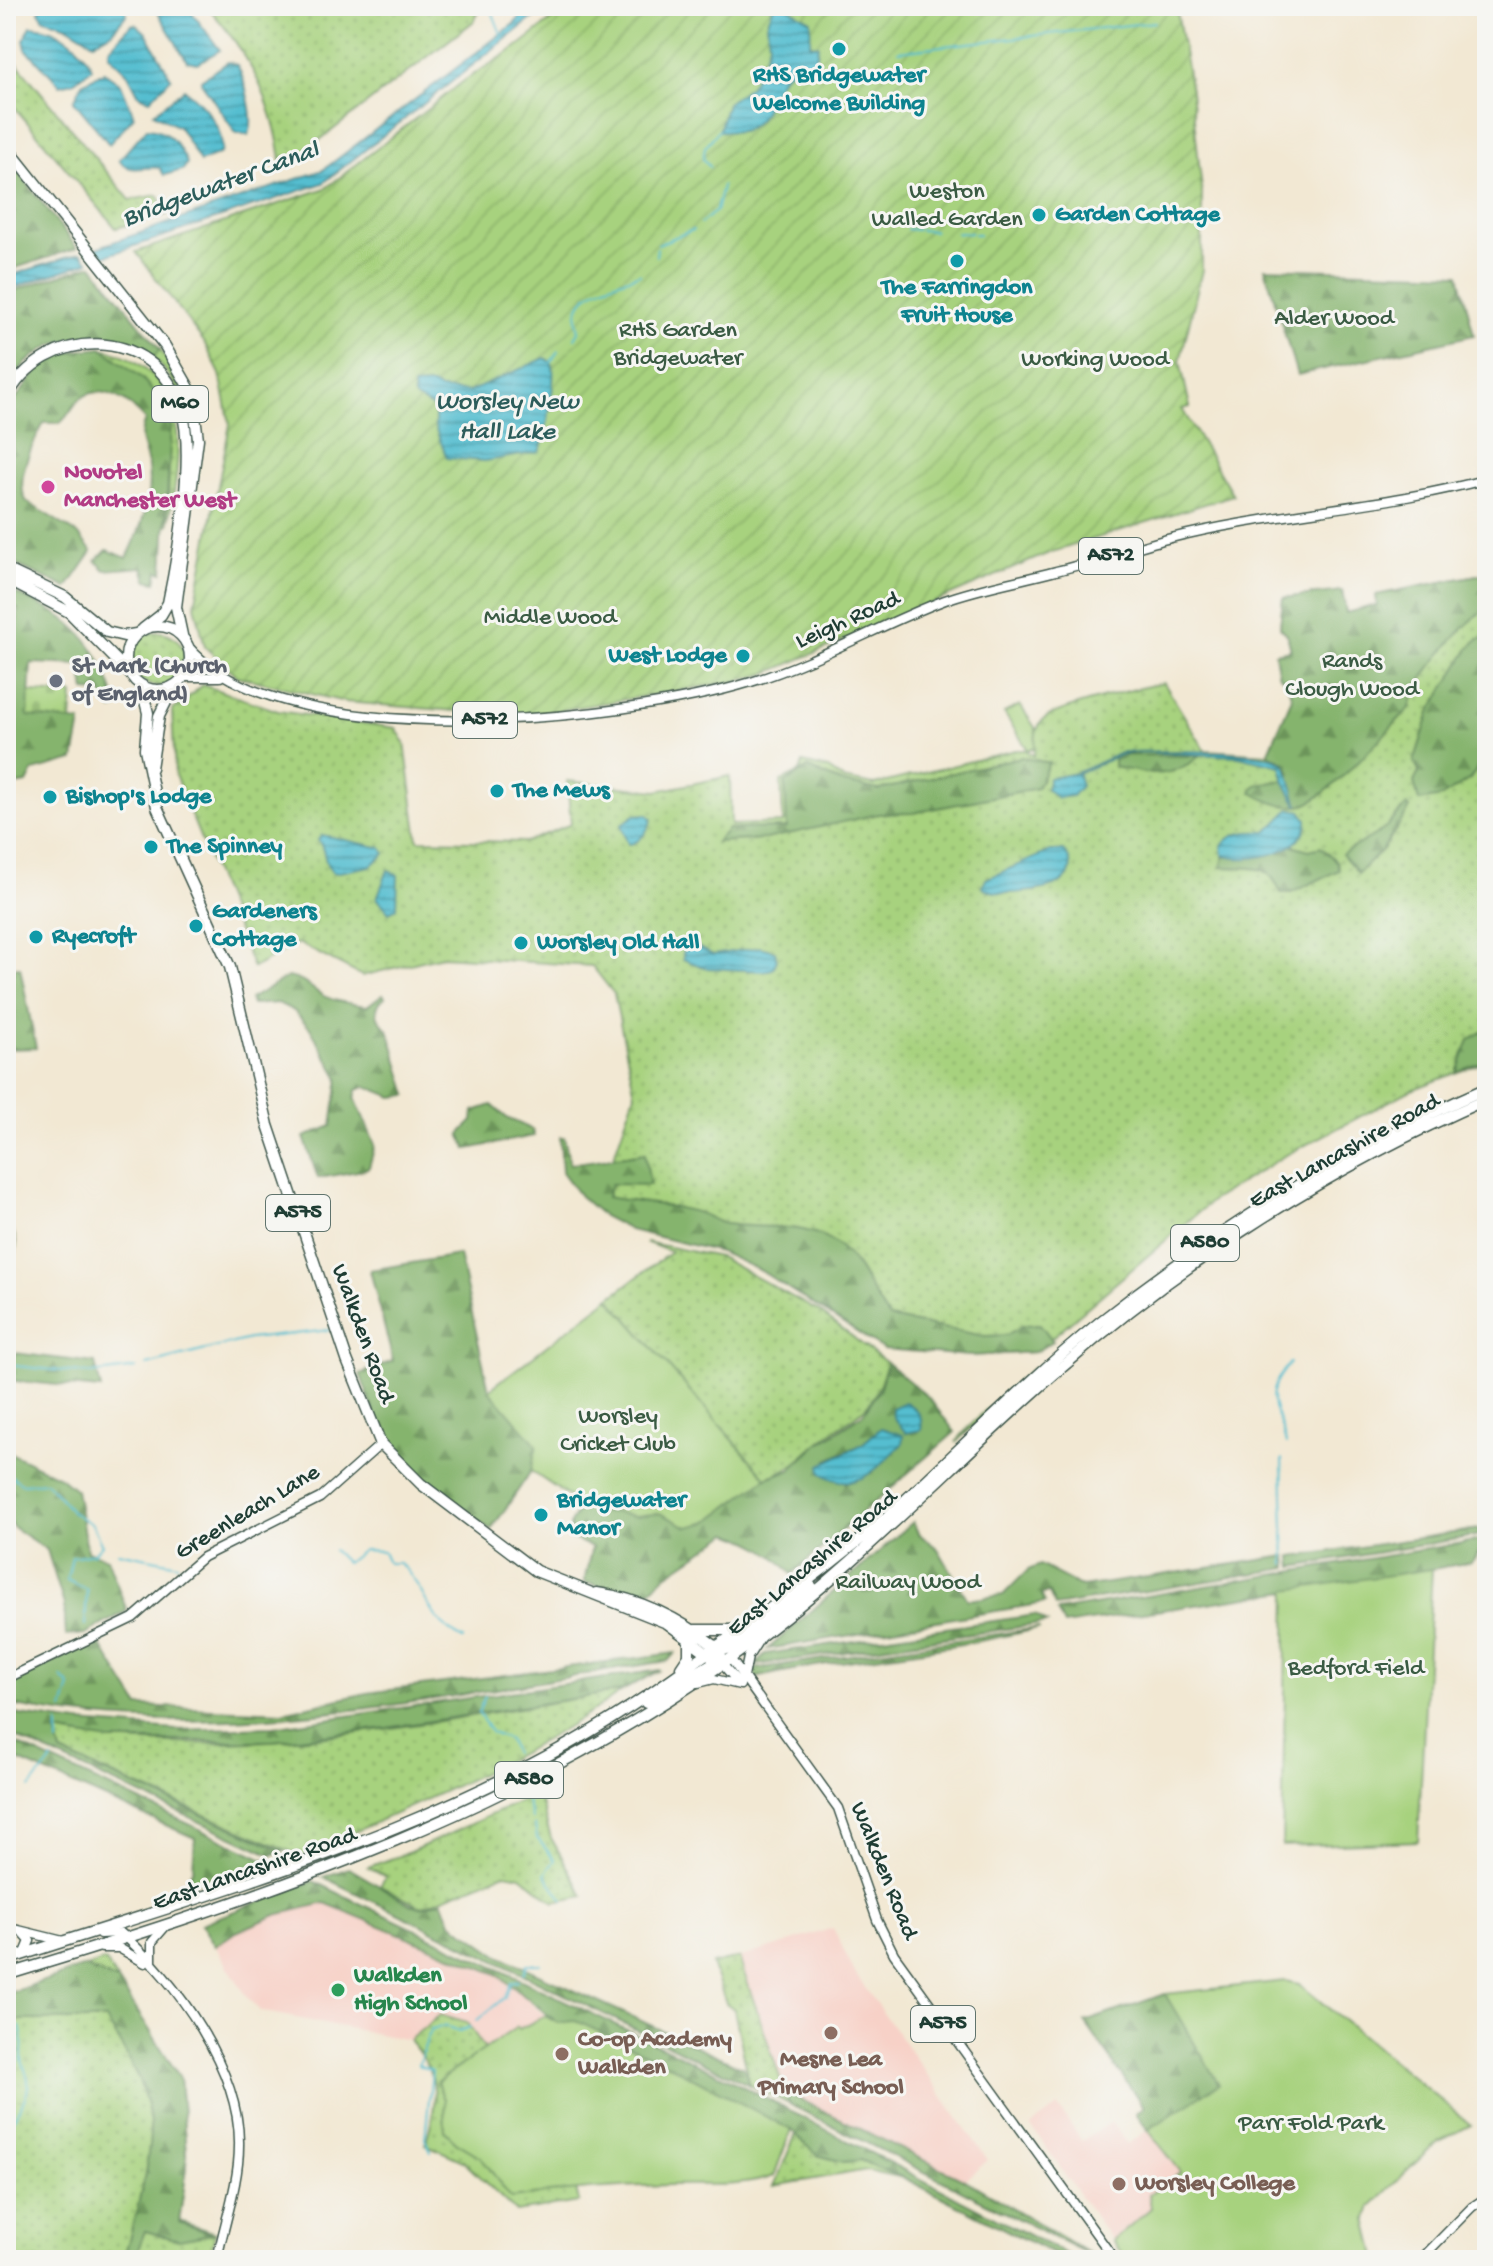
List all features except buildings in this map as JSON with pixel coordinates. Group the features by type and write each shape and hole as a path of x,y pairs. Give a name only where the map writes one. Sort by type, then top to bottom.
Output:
{"highway":[{"name":"M60","path":"6,146 174,359 196,411 196,461 176,607 179,630"},
{"name":"M60","path":"6,399 31,365 54,351 77,344 102,343 124,348 144,358 166,379 182,411 186,459 170,595 155,622 141,631"},
{"path":"6,569 65,597 107,632 124,636 163,626 179,630"},
{"path":"6,579 69,612 141,685 153,690 174,686 184,677 191,660 189,647"},
{"name":"A572","path":"179,630 189,647"},
{"path":"131,675 127,649 141,631"},
{"name":"Walkden Road","path":"141,685 147,707 145,749 157,807 230,967 268,1125 347,1360 381,1444 421,1484 536,1571 587,1591 649,1606 719,1655"},
{"name":"Walkden Road","path":"151,770 159,716 174,686"},
{"name":"East Lancashire Road","path":"6,1975 323,1869 499,1795 591,1747 692,1685 739,1629 818,1573 898,1507 1064,1351 1208,1241 1303,1180 1487,1088"},
{"name":"East Lancashire Road","path":"6,1960 312,1862 420,1819 521,1770 586,1734 669,1681 763,1634 860,1555 1060,1368 1169,1283 1298,1196 1408,1136 1487,1099"},
{"path":"521,1770 584,1740 719,1655 842,1563 860,1555"},
{"path":"669,1681 689,1655 691,1633 739,1629"}],"main road":[{"name":"Leigh Road","path":"184,677 220,677 271,697 339,711 445,720 582,714 751,682 793,668 946,600 1166,540 1279,517 1378,504 1487,479"},
{"name":"Leigh Road","path":"189,647 220,677"},
{"name":"Greenleach Lane","path":"6,1679 133,1618 203,1557 320,1498 381,1444"},
{"path":"692,1685 714,1679 742,1681 748,1657 763,1634"},
{"name":"Walkden Road","path":"719,1655 751,1692 838,1808 877,1920 894,1954 1115,2260"},
{"path":"153,1967 151,1947 157,1934 199,1912"},
{"path":"6,1927 62,1941 115,1932 125,1936 185,2007 216,2058 235,2105 239,2155 217,2260"},
{"path":"20,1930 30,1941 25,1953"},
{"path":"73,1953 119,1948 153,1967"},
{"path":"1420,2260 1472,2207 1487,2197"}],"shaded area":[{"name":"Co-op Academy Walkden","path":"324,1903 497,1974 545,2016 791,2130 774,2176 762,2181 606,2189 464,2024 440,2015 409,2040 260,2011 247,1997 215,1946 234,1933 276,1915"},
{"name":"Mesne Lea Primary School","path":"833,1928 856,1975 988,2160 965,2180 785,2092 739,1958"},
{"name":"Worsley College","path":"1058,2107 1082,2141 1111,2122 1127,2144 1148,2130 1181,2172 1150,2195 1151,2208 1112,2241 1031,2126"}],"green space":[{"path":"207,6 478,6 480,10 474,21 304,152 281,160 272,117 256,77 235,41"},
{"name":"RHS Garden Bridgewater","path":"570,6 1176,6 1191,91 1202,190 1202,270 1180,361 1190,407 1182,409 1233,495 1049,553 765,674 737,681 543,713 481,713 345,702 237,676 205,647 195,605 230,424 220,374 204,342 136,252 326,188 465,80 517,47"},
{"path":"6,50 130,200 158,195 168,214 116,228 6,97"},
{"path":"6,156 77,248 6,271"},
{"path":"92,265 160,349 153,358 112,340 92,337 71,339 52,345 34,356 6,390 6,293"},
{"name":"Alder Wood","path":"1265,268 1459,274 1474,335 1297,375"},
{"path":"102,348 132,359 153,375 167,395 175,418 178,443 168,526 169,454"},
{"path":"102,348 142,378 162,402 171,427 163,572 158,571 156,582 147,580 143,567 105,570 96,561 107,550 127,558 144,514 149,480 141,439 145,420 125,401 98,392 80,399 60,423 44,423 23,473 23,493 27,502 78,534 92,552 67,588 6,560 6,420 14,401 42,365 63,352"},
{"path":"160,349 177,379 187,408 191,440 189,474 184,411 174,383 153,358"},
{"path":"1487,573 1487,1061 1409,1091 1284,1156 1213,1200 1035,1352 969,1356 795,1277 600,1196 635,1094 614,994 592,966 442,956 362,976 298,943 253,968 175,775 172,711 203,685 278,711 396,728 405,743 418,840 526,842 571,824 567,781 657,791 730,776 731,825 783,823 781,781 800,772 803,763 828,769 843,779 874,785 1016,750 1026,750 1034,756 1038,728 1050,715 1100,698 1164,683 1205,750 1268,754 1292,698 1286,680 1279,676 1275,653 1291,650 1287,634 1280,627 1283,598 1342,591 1346,613 1377,605 1376,595"},
{"name":"Rands Clough Wood","path":"1487,573 1487,608 1441,653 1421,682 1410,708 1343,777 1304,805 1276,804 1251,792 1256,785 1290,779 1288,764 1268,754 1292,698 1286,680 1279,676 1275,653 1291,650 1287,634 1280,627 1283,598 1342,591 1346,613 1377,605 1376,595"},
{"path":"6,589 66,620 79,632 100,662 118,707 113,710 100,692 85,691 81,665 31,663 28,715 81,722 74,760 33,771 27,783 6,786 6,636 14,637 18,609 6,604"},
{"path":"158,632 177,640 185,659 177,678 158,686 139,678 131,659 139,640"},
{"path":"1487,638 1487,742 1476,770 1470,779 1442,797 1419,801 1414,782 1419,772 1414,762 1430,712 1470,647 1478,639"},
{"path":"29,692 73,694 71,721 28,716"},
{"path":"1020,705 1036,729 1035,747 1028,750 1004,713"},
{"path":"1127,755 1200,756 1178,769 1159,774 1114,767 1114,760"},
{"path":"1021,757 1049,763 1037,788 913,813 879,814 766,839 716,842 728,829 787,828 785,783 808,768 843,783 879,790"},
{"path":"1407,805 1410,808 1383,849 1358,873 1342,854 1383,830"},
{"path":"1292,845 1309,850 1321,847 1337,862 1339,870 1291,893 1281,893 1264,871 1221,867 1224,857"},
{"path":"20,967 36,1048 6,1049 6,968"},
{"path":"288,977 303,982 322,995 344,1002 367,1006 383,994 385,997 378,1005 377,1013 388,1029 408,1095 393,1097 366,1086 357,1090 355,1098 375,1145 369,1167 363,1170 318,1178 304,1137 332,1126 339,1078 310,1028 294,1011 278,1003 252,1005 250,999"},
{"path":"1487,1028 1487,1061 1457,1072 1469,1040"},
{"path":"492,1105 507,1118 533,1130 534,1136 467,1149 460,1134 473,1121 474,1111"},
{"path":"560,1137 564,1137 570,1164 645,1153 650,1185 611,1184 607,1197 688,1210 723,1223 800,1229 828,1239 848,1255 889,1318 985,1336 1006,1335 1024,1325 1040,1324 1053,1341 1035,1352 969,1356 883,1349 761,1271 720,1252 630,1230 603,1216 580,1196 562,1172"},
{"path":"6,1219 16,1248 6,1277"},
{"path":"645,1242 719,1257 818,1311 887,1363 875,1395 861,1412 794,1464 766,1478 609,1298 671,1252"},
{"path":"459,1255 489,1390 537,1445 531,1471 491,1530 430,1486 397,1454 380,1426 360,1374 393,1361 370,1270"},
{"name":"Worsley Cricket Club","path":"609,1298 766,1478 707,1522 688,1527 660,1513 635,1516 581,1505 531,1471 537,1445 489,1390"},
{"path":"6,1352 95,1363 101,1389 6,1380"},
{"path":"887,1363 928,1397 955,1432 792,1574 764,1549 729,1533 665,1576 643,1598 584,1582 592,1547 571,1538 570,1524 581,1505 635,1516 660,1513 688,1527 707,1522 766,1478 790,1470 817,1445 863,1414 879,1390","holes":["881,1428 846,1483 828,1460 861,1445"]},
{"path":"1033,1368 1035,1372 956,1442 973,1422"},
{"path":"6,1451 60,1477 76,1490 87,1551 107,1558 127,1611 85,1634 66,1636 64,1605 47,1550 14,1528 6,1518"},
{"name":"Railway Wood","path":"913,1522 918,1533 938,1549 968,1600 1003,1595 1028,1570 1040,1565 1082,1587 1287,1556 1288,1568 1055,1606 1049,1593 1041,1594 1045,1603 768,1649"},
{"path":"1487,1528 1487,1534 1293,1567 1292,1557"},
{"path":"1487,1539 1487,1551 1479,1553 1471,1562 1432,1569 1064,1625 1057,1611"},
{"name":"Bedford Field","path":"1432,1569 1418,1841 1282,1846 1287,1590"},
{"path":"1035,1615 1047,1623 755,1665 765,1654"},
{"path":"1040,1628 968,1643 751,1679 755,1669"},
{"path":"97,1639 139,1706 283,1712 367,1693 675,1653 668,1661 421,1701 254,1719 171,1721 88,1716 6,1704 6,1686"},
{"path":"660,1670 622,1691 387,1728 272,1741 110,1741 56,1732 61,1753 285,1851 272,1855 6,1733 6,1713 79,1723 177,1730 272,1727"},
{"path":"622,1691 507,1761 301,1856 61,1753 55,1732 126,1741 197,1744 268,1741 411,1725"},
{"path":"6,1739 275,1864 185,1884 193,1868 195,1838 6,1755"},
{"path":"538,1793 551,1838 584,1896 554,1902 521,1876 505,1873 421,1907 380,1886 386,1876 368,1867 410,1852"},
{"path":"349,1868 410,1904 421,1907 442,1901 451,1922 501,1957 744,2068 750,2085 323,1877"},
{"path":"313,1881 717,2073 1077,2260 1065,2260 904,2178 860,2160 844,2162 817,2155 791,2130 660,2060 576,2021 558,2023 497,1974 325,1903 276,1915 234,1933 215,1946 201,1924"},
{"path":"739,1958 789,2104 750,2085 734,2009 726,2003 712,1964"},
{"path":"105,1961 180,2078 187,2167 179,2221 215,2233 210,2260 6,2260 6,1994"},
{"path":"85,1967 118,1981 180,2078 187,2167 179,2222 212,2234 179,2240 145,2231 134,2260 123,2260 142,2188 150,2129 142,2089 126,2054 106,2020 6,2020 6,1994"},
{"name":"Parr Fold Park","path":"1285,1981 1299,1984 1471,2125 1437,2142 1371,2206 1367,2219 1377,2260 1126,2260 1112,2241 1151,2208 1149,2195 1181,2172 1148,2130 1219,2084 1165,1994"},
{"path":"1165,1994 1219,2084 1148,2130 1136,2113 1144,2107 1085,2022"},
{"path":"440,2015 467,2023 485,2049 437,2082 444,2099 445,2131 456,2142 481,2157 511,2198 576,2189 579,2202 516,2212 463,2161 425,2144 433,2114 434,2089 427,2065 409,2040"},
{"name":"Co-op Academy Walkden","path":"545,2016 558,2023 576,2021 660,2060 791,2130 774,2176 736,2184 610,2187 511,2198 481,2157 456,2142 445,2131 444,2099 437,2082 517,2027 519,2029"},
{"path":"785,2092 965,2180 1100,2260 789,2104"},
{"path":"796,2134 817,2155 844,2162 860,2160 904,2178 867,2170 774,2186"}],"water":[{"path":"43,6 125,6 127,14 111,33 93,42 65,25 44,19 39,11"},
{"path":"154,6 187,6 220,50 198,63 187,61"},
{"path":"528,6 548,6 323,183 102,257 96,248 323,170 515,23"},
{"path":"774,6 785,6 811,21 810,44 818,45 816,65 799,66 788,72 755,123 741,131 719,131 727,103 750,86 763,62 769,43 767,24"},
{"path":"136,24 147,34 171,78 150,100 139,95 128,74 109,55 109,49 131,25"},
{"path":"31,26 68,38 82,51 92,68 73,82 60,85 26,49 24,40"},
{"path":"228,62 237,65 246,89 251,120 248,135 236,133 201,80"},
{"path":"104,72 121,84 134,116 109,144 74,101 82,83"},
{"path":"184,89 205,109 216,126 222,144 221,153 200,162 180,128 154,113"},
{"path":"147,128 161,131 176,144 187,163 183,170 164,175 160,168 123,165 119,160"},
{"path":"81,253 89,262 6,290 6,277"},
{"name":"Worsley New Hall Lake","path":"545,358 552,363 553,381 548,421 539,452 485,461 447,458 435,427 435,409 414,397 413,386 432,385 441,390 469,392"},
{"path":"1123,752 1252,754 1278,760 1285,765 1298,806 1285,783 1281,766 1239,756 1122,754 1081,772 1078,775 1081,786 1072,796 1057,798 1046,789 1049,778 1076,773"},
{"path":"1290,809 1301,811 1307,819 1305,830 1288,848 1261,857 1234,858 1223,855 1222,846 1231,837 1248,832 1267,832"},
{"path":"647,814 652,819 646,832 636,842 628,844 621,825 635,815"},
{"path":"322,835 382,848 385,854 370,866 334,873 318,840"},
{"path":"1050,851 1063,851 1069,859 1070,872 1061,883 1044,889 1008,893 982,886 986,879"},
{"path":"388,870 398,875 397,908 389,912 377,898"},
{"path":"695,946 713,955 760,947 775,951 777,960 773,969 764,971 706,968 683,959 683,951"},
{"path":"905,1402 918,1413 921,1430 906,1433 893,1417 892,1408"},
{"path":"881,1428 903,1435 902,1444 875,1470 845,1482 821,1473 820,1465 861,1445"}],"waterway":[{"path":"490,6 501,34"},
{"path":"898,51 1155,22"},
{"path":"710,167 703,159 705,147 719,130"},
{"path":"701,223 716,211 722,186"},
{"path":"907,229 917,230"},
{"path":"658,244 693,230"},
{"path":"920,230 934,231"},
{"path":"957,233 971,233"},
{"path":"974,234 979,234"},
{"path":"656,256 657,248"},
{"path":"575,338 579,331 579,306 585,298 605,286 640,274"},
{"path":"551,362 558,351"},
{"path":"147,1365 249,1339 330,1330"},
{"path":"1286,1444 1273,1395 1280,1376 1290,1363"},
{"path":"6,1365 91,1374 136,1368"},
{"path":"1282,1459 1285,1564"},
{"path":"6,1473 23,1484 46,1482 73,1513 92,1524 102,1545 94,1553 72,1557 67,1580 87,1590 85,1625"},
{"path":"333,1550 346,1563 363,1550 383,1551 388,1563 399,1563 408,1572 440,1622 463,1639"},
{"path":"118,1552 178,1564"},
{"path":"61,1677 70,1686 63,1710"},
{"path":"485,1696 478,1713 492,1733 509,1740 514,1753"},
{"path":"58,1723 58,1743"},
{"path":"30,1788 52,1760"},
{"path":"527,1801 532,1819"},
{"path":"535,1825 537,1838 555,1860 545,1874 563,1900"},
{"path":"523,1973 527,1964 540,1964"},
{"path":"476,2021 505,1997 511,1983 518,1981"},
{"path":"6,2132 28,2088 20,2026"},
{"path":"431,2151 425,2138 432,2071 418,2065 431,2029 446,2026 459,2031 470,2027"}],"place":[{"name":"RHS Bridgewater Welcome Building","path":"839,49"},
{"name":"Garden Cottage","path":"1039,215"},
{"name":"The Farringdon Fruit House","path":"957,261"},
{"name":"Novotel Manchester West","path":"48,487"},
{"name":"West Lodge","path":"743,656"},
{"name":"St Mark (Church of England)","path":"56,681"},
{"name":"The Mews","path":"497,791"},
{"name":"Bishop's Lodge","path":"50,797"},
{"name":"The Spinney","path":"151,847"},
{"name":"Gardeners Cottage","path":"196,926"},
{"name":"Ryecroft","path":"36,937"},
{"name":"Worsley Old Hall","path":"521,943"},
{"name":"Bridgewater Manor","path":"541,1515"},
{"name":"Walkden High School","path":"338,1990"},
{"name":"Mesne Lea Primary School","path":"831,2033"},
{"name":"Co-op Academy Walkden","path":"562,2054"},
{"name":"Worsley College","path":"1119,2184"}],"water label":[{"name":"Bridgewater Canal","path":"221,186"}],"park label":[{"name":"Weston Walled Garden","path":"947,206"},
{"name":"Working Wood","path":"1095,360"},
{"name":"Middle Wood","path":"550,618"}]}
